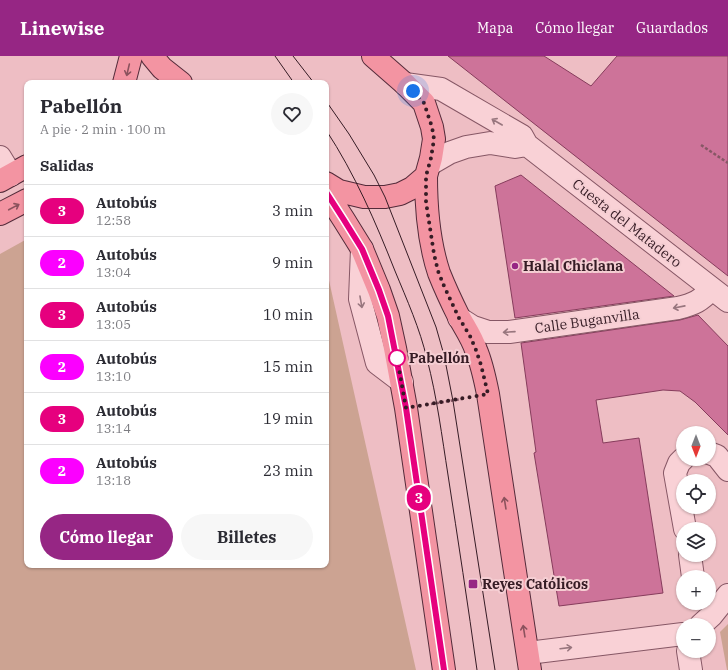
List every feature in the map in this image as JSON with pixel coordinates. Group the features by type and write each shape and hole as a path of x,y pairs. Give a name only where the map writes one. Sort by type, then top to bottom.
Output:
{"main road":[{"path":"125,80 131,56"},
{"path":"152,56 162,68 177,80"},
{"path":"373,56 403,82 424,103 432,127 434,139 428,170 426,202 434,254 438,271 444,286 476,350 488,394 529,662"},
{"path":"329,185 339,191 364,197 385,197 400,194 412,188 428,170"},
{"path":"329,197 362,249 388,316 402,382 444,670"},
{"path":"0,214 24,202"}],"street":[{"path":"388,56 403,82"},
{"name":"Cuesta del Matadero","path":"403,82 441,89 522,136 527,145 720,295"},
{"path":"428,170 449,153 466,147 490,144 515,147 527,145"},
{"path":"0,156 13,174"},
{"name":"Calle Buganvilla","path":"459,318 473,327 488,332 509,332 678,308 691,305 702,298 720,295"},
{"path":"716,456 728,470"},
{"path":"678,466 675,473 684,522"},
{"path":"705,614 728,595"},
{"path":"529,662 676,635"},
{"path":"689,658 691,670"}],"path":[{"path":"701,145 728,163"},
{"path":"406,408 488,394"}],"shaded area":[{"path":"24,241 24,568 329,568 329,280 416,670 0,670 0,254"},
{"path":"728,624 728,670 727,670 720,632"}],"building":[{"path":"448,56 544,56 591,86 617,56 728,56 728,276"},
{"path":"521,175 674,296 515,318 495,186"},
{"path":"698,315 728,346 728,435 695,402 680,391 663,390 596,400 603,443 639,438 663,593 559,606 534,453 536,452 521,343 680,320"}],"tram line":[{"path":"275,56 292,80"},
{"path":"293,56 312,80"},
{"path":"329,105 349,134 374,175 385,197 436,327 444,355 453,401 495,670"},
{"path":"329,135 356,181 388,253 421,337 431,373 477,670"}],"bus line":[{"name":"3","path":"329,197 362,249 388,316 402,382 444,670"}],"place":[{"name":"Halal Chiclana","path":"515,266"},
{"name":"Pabellón","path":"397,358"},
{"name":"Reyes Católicos","path":"473,584"}],"route":[{"path":"397,358 406,408 488,394 476,350 470,336 459,318 438,271 426,202 426,176 430,164 434,139 429,116 424,103 413,91"}]}
